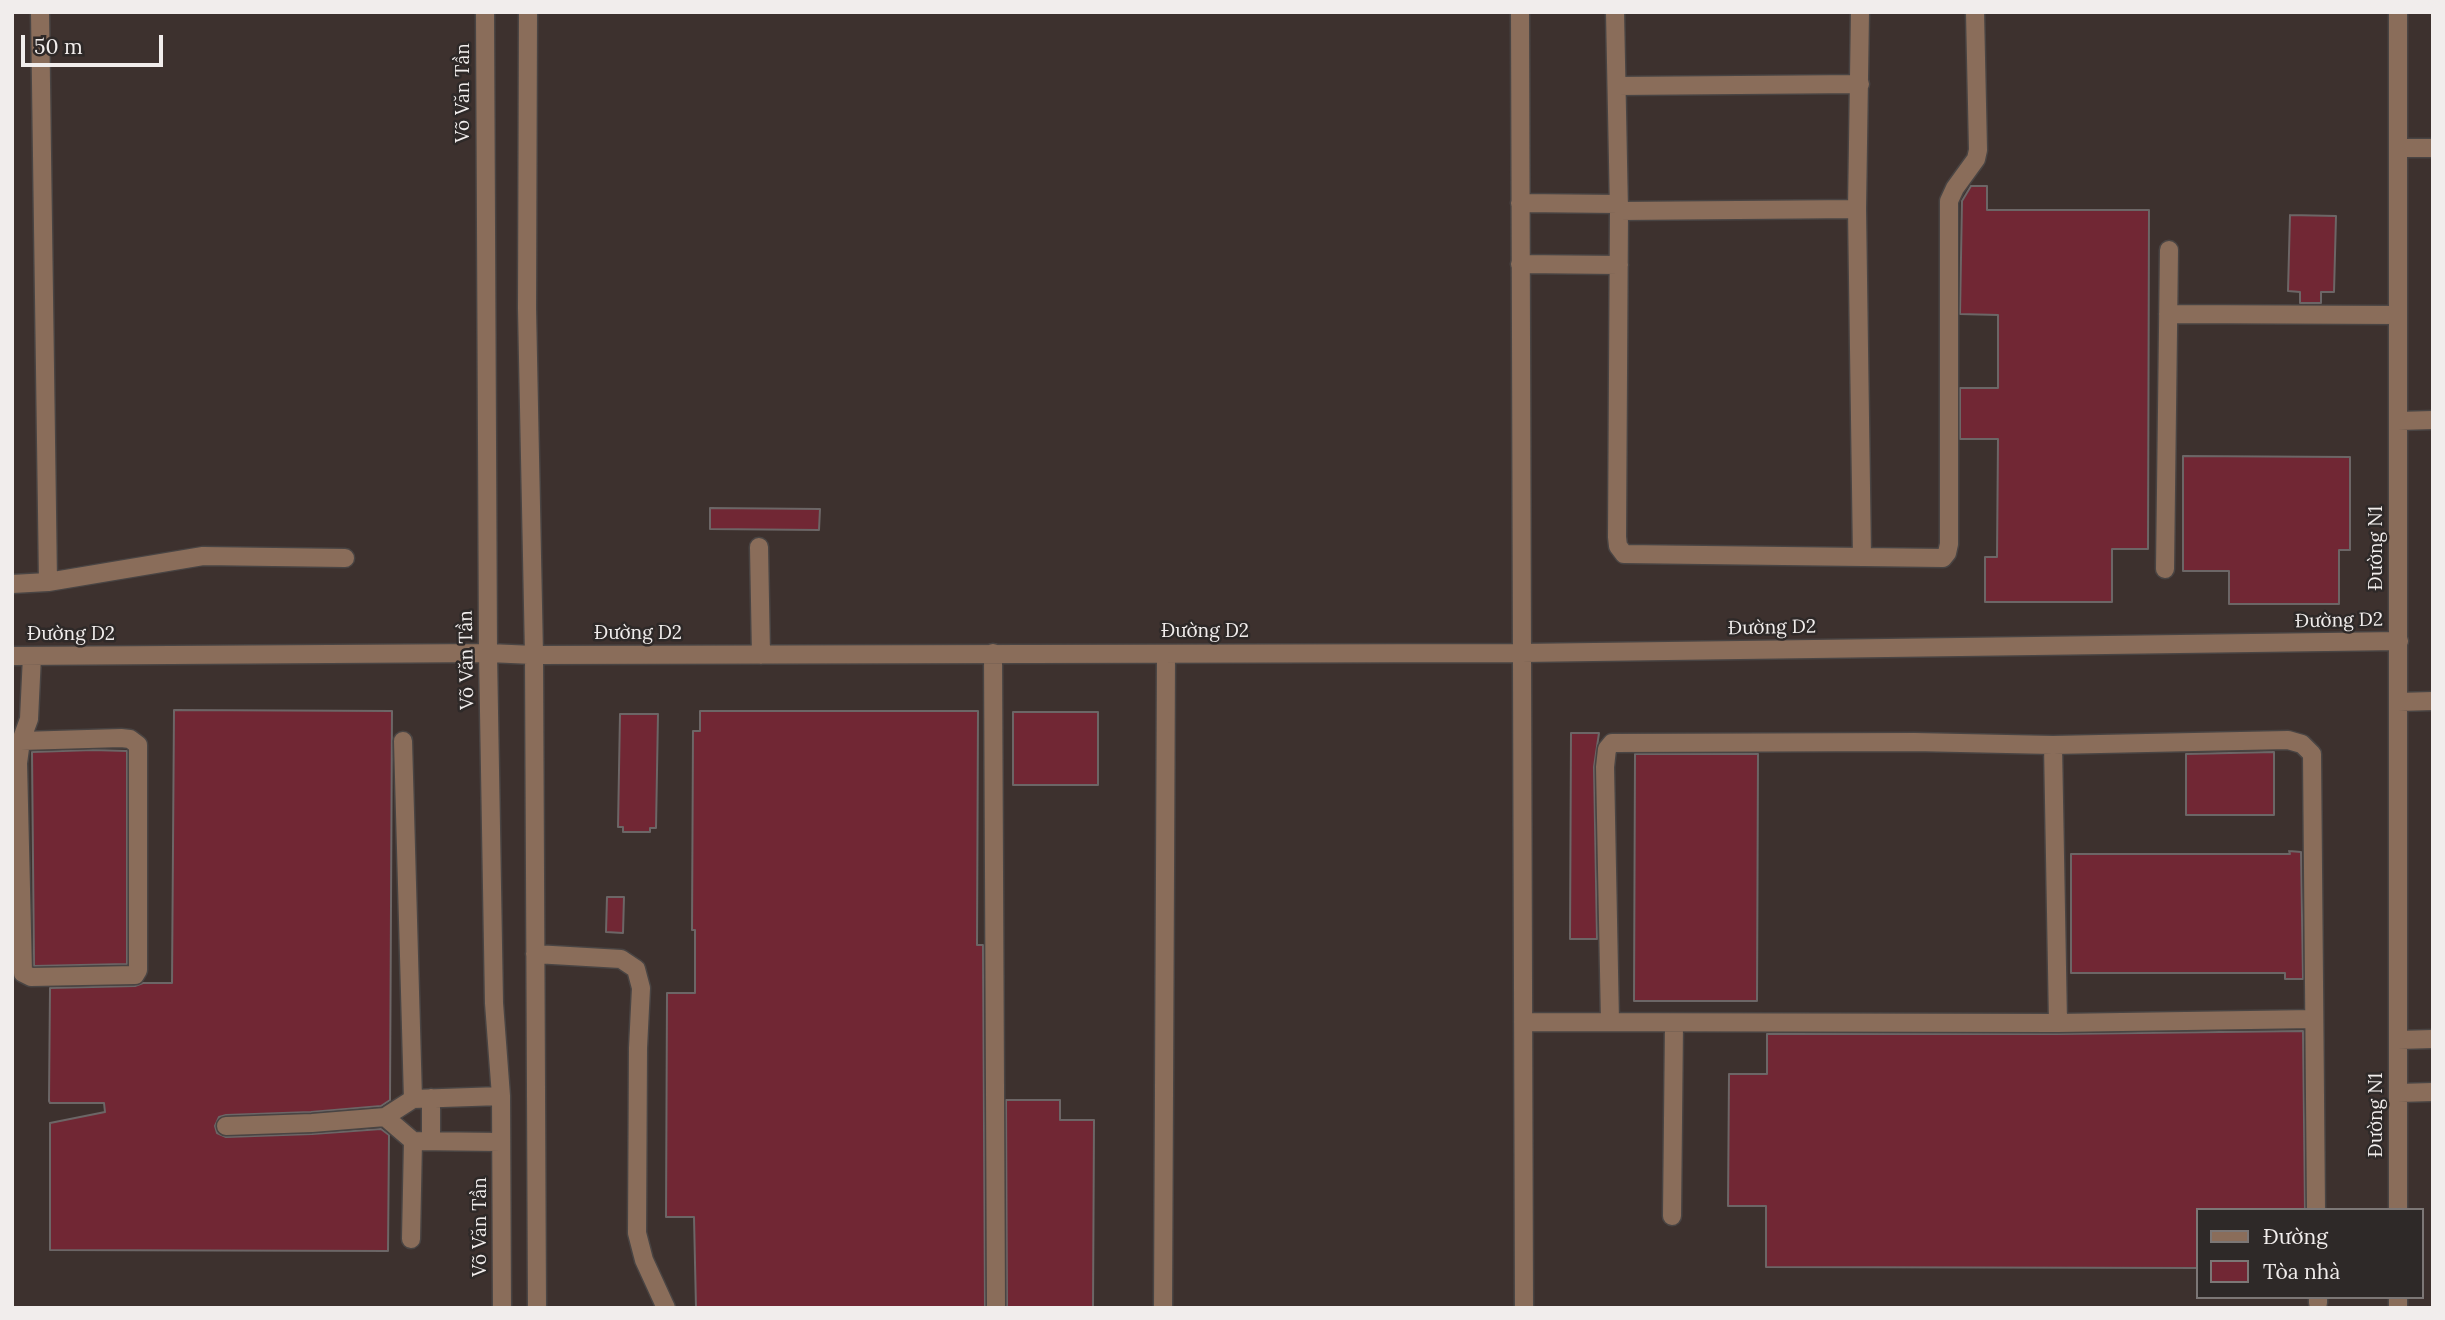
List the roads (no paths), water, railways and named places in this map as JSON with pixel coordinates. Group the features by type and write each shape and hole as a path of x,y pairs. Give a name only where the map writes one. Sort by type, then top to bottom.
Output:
{"street":[{"path":"40,12 48,582"},
{"name":"Võ Văn Tần","path":"485,12 488,653 494,1003 501,1096 502,1308"},
{"path":"528,12 527,309 534,655 537,1308"},
{"path":"1520,12 1524,1308"},
{"path":"1615,12 1619,207 1618,546 1624,554 1943,558 1947,553 1949,530 1949,201 1976,159 1978,150 1975,12"},
{"path":"1860,12 1857,209 1862,557"},
{"name":"Đường N1","path":"2398,12 2398,1208"},
{"path":"1617,86 1860,84"},
{"path":"2398,148 2433,148"},
{"path":"1520,203 1619,207 1857,209"},
{"path":"2165,569 2169,250"},
{"path":"1520,264 1619,265"},
{"path":"2168,314 2398,315"},
{"path":"2398,421 2433,421"},
{"path":"759,547 761,655"},
{"path":"12,584 48,582 203,556 345,558"},
{"name":"Đường D2","path":"12,656 1521,653 2399,641"},
{"path":"993,653 996,1308"},
{"path":"1163,1308 1166,654"},
{"path":"21,741 121,738 130,739 138,745 138,970 135,975 30,977 23,973 18,763 21,741 29,719 32,656"},
{"path":"2398,702 2433,701"},
{"path":"1610,1023 1605,767 1607,749 1612,743 1914,742 2053,745 2288,740 2302,744 2312,754 2316,1208"},
{"path":"403,741 422,1099 422,1141 411,1239"},
{"path":"2053,745 2058,1023"},
{"path":"536,954 621,959 636,968 641,988 636,1233 644,1260 666,1308"},
{"path":"1523,1023 2058,1023 2313,1019"},
{"path":"1672,1216 1674,1024"},
{"path":"2398,1040 2433,1039"},
{"path":"2398,1093 2433,1092"},
{"path":"226,1126 386,1117 422,1099 501,1096"},
{"path":"386,1117 422,1141 501,1142"}]}
